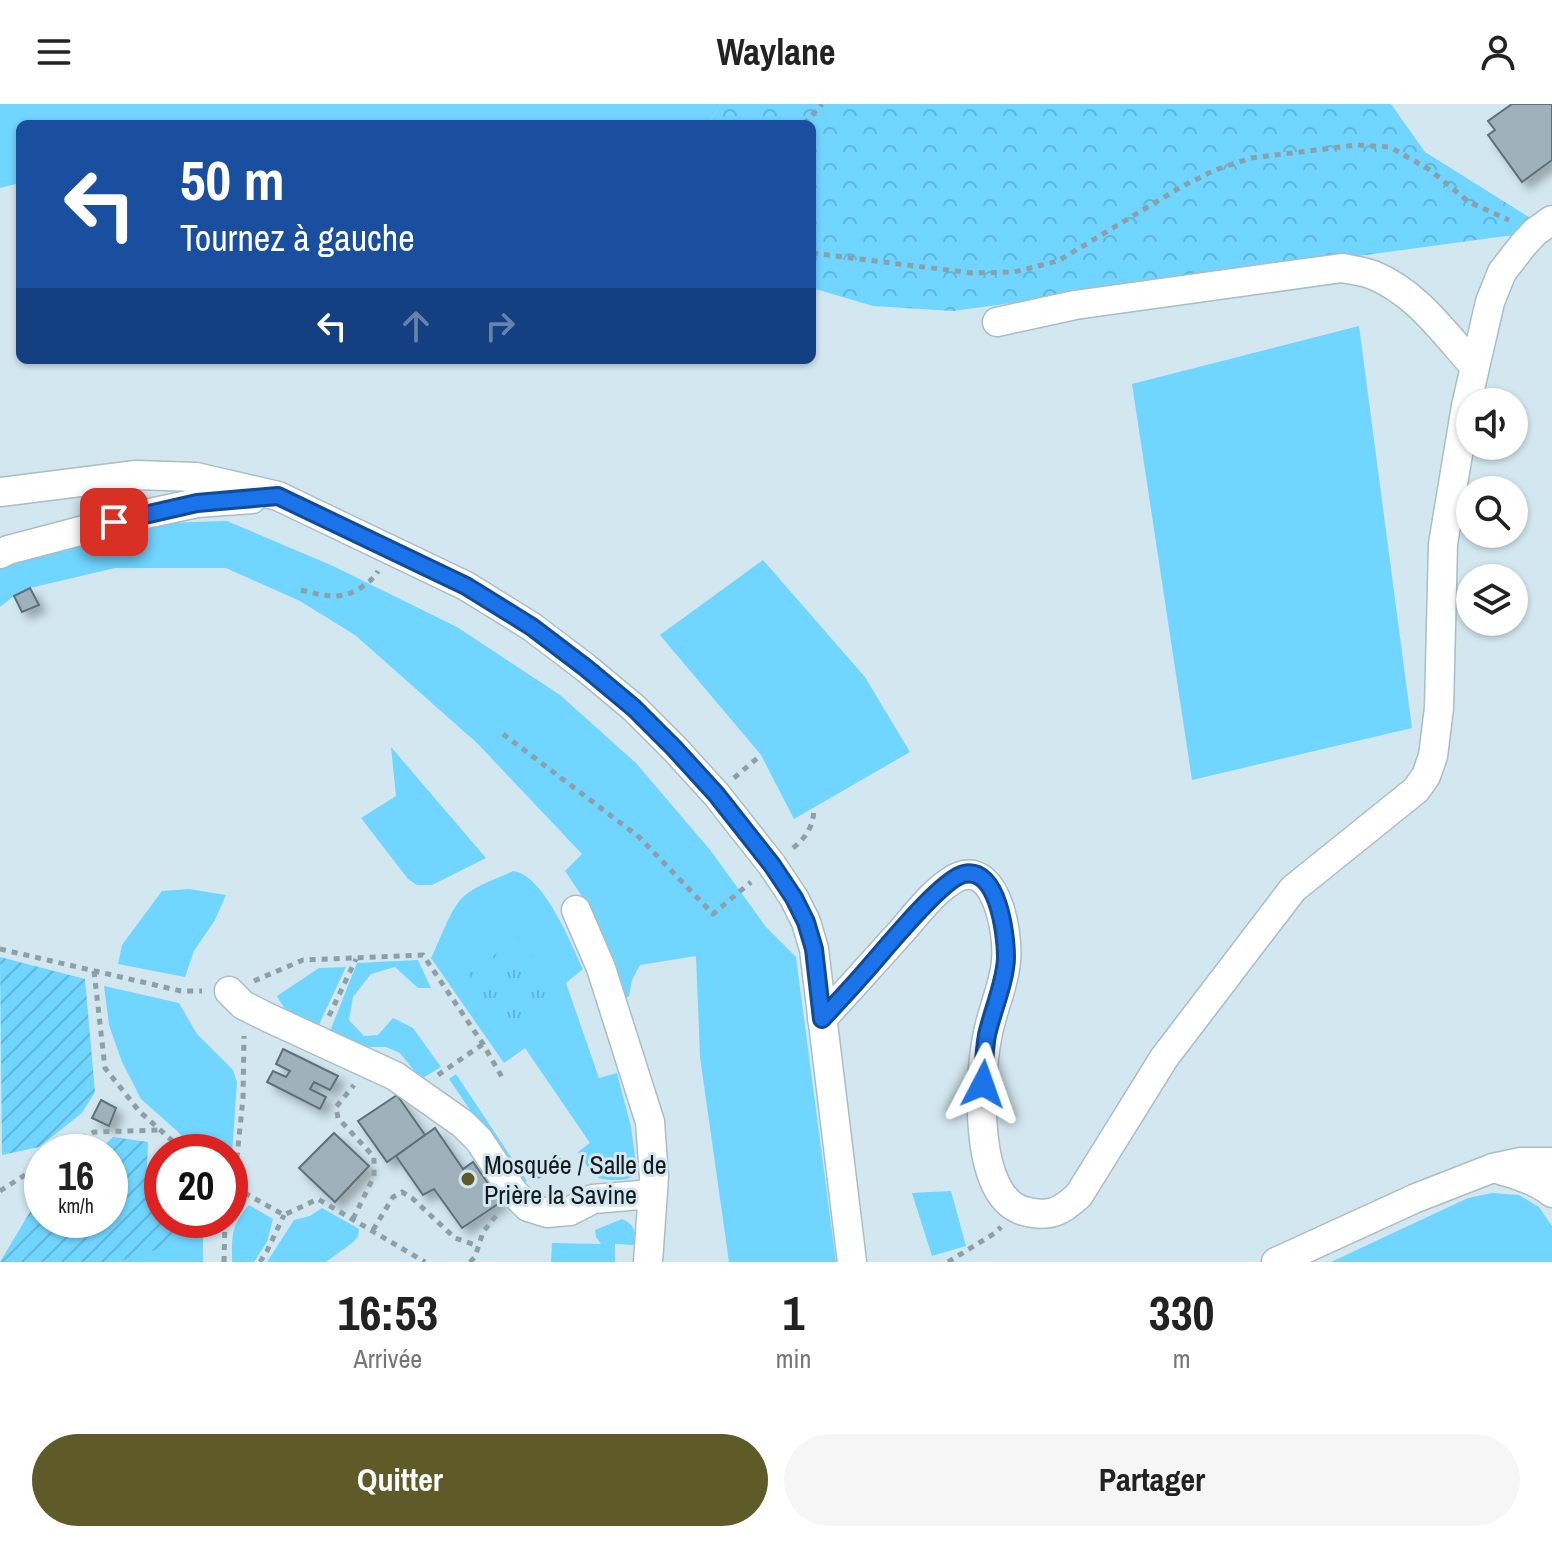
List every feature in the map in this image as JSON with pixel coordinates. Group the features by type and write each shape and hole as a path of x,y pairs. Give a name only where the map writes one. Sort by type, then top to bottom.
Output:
{"street":[{"path":"822,1019 927,902 949,882 963,874 975,874 996,895 1007,960 986,1038 982,1107 987,1162 995,1186 1006,1200 1019,1209 1050,1214 1065,1208 1079,1195 1164,1058 1293,889 1416,790 1426,776 1433,756 1439,708 1443,544 1466,406 1490,302 1502,272 1523,245 1544,226"},
{"path":"997,322 1075,305 1342,268 1369,273 1395,285 1417,301 1475,367"},
{"path":"0,492 136,475 196,477 278,496 466,586 532,627 634,708 716,794 772,865 806,922 814,949 852,1262"},
{"path":"0,554 141,515 197,503 278,496"},
{"path":"576,910 601,968 650,1122 654,1177 648,1262"},
{"path":"239,1000 395,1076 463,1124 522,1187 528,1207 547,1213 570,1211 593,1199 652,1194"},
{"path":"1276,1262 1416,1198 1493,1168 1521,1162 1552,1162"},
{"path":"1493,1168 1523,1177 1552,1193"}],"path":[{"path":"808,120 822,104"},
{"path":"816,254 972,273 1014,272 1058,261 1215,170 1251,158 1357,145 1390,147 1430,170 1469,202 1544,226"},
{"path":"301,590 331,598 351,594 373,580 390,550"},
{"path":"503,734 639,837 713,914 801,842 814,819 814,807"},
{"path":"0,949 181,991 239,1000 303,960 423,955 503,1079"},
{"path":"318,1041 356,959"},
{"path":"94,971 105,1068 139,1111 165,1134"},
{"path":"239,1000 244,1023 243,1098 239,1134"},
{"path":"443,1072 483,1044"},
{"path":"353,1219 374,1176 374,1157 338,1118 336,1107 371,1065"},
{"path":"91,1134 161,1130"},
{"path":"470,1262 475,1257 483,1232 522,1187 563,1159"},
{"path":"0,1191 24,1176"},
{"path":"373,1230 393,1197 402,1192 455,1238 478,1246"},
{"path":"248,1198 284,1215"},
{"path":"260,1262 284,1215 318,1199 425,1262"},
{"path":"948,1262 995,1233 1019,1209"},
{"path":"224,1262 225,1238"}],"green space":[{"path":"0,104 722,104 710,120 16,120 16,184 0,188"},
{"path":"722,104 1391,104 1425,152 1535,221 1513,235 953,311 873,306 816,289 816,120 710,120"},
{"path":"1359,326 1412,728 1192,780 1132,384"},
{"path":"227,521 333,566 457,627 560,695 636,763 711,851 766,927 796,957 836,1262 729,1262 700,1057 696,956 640,965 626,998 588,905 565,871 582,854 477,743 355,635 300,601 226,568 115,568 30,588 0,607 0,564 128,524"},
{"path":"763,560 865,677 910,752 794,819 761,755 660,635"},
{"path":"391,747 486,858 432,885 417,885 408,879 361,818 396,796"},
{"path":"513,871 524,875 545,896 583,969 566,983 599,1078 617,1073 631,1127 637,1171 628,1179 603,1179 590,1171 578,1152 590,1143 525,1048 504,1063 431,958 463,897"},
{"path":"189,889 226,895 215,920 194,951 185,977 118,964 122,945 162,891"},
{"path":"519,937 558,993 507,1029 468,974"},
{"path":"0,957 85,979 95,1092 82,1113 55,1134 24,1134 24,1150 2,1155"},
{"path":"418,960 431,988 418,988 395,967 371,974 353,997 349,1020 364,1036 378,1035 393,1018 413,1028 441,1067 421,1079 400,1053 386,1047 346,1043 329,1034 357,963"},
{"path":"346,967 316,1031 292,1021 277,996 319,968"},
{"path":"104,986 179,1003 197,1034 233,1070 237,1082 233,1134 180,1134 141,1099 122,1062 109,1025"},
{"path":"456,1074 527,1181 521,1185 449,1079"},
{"path":"128,1139 144,1141 144,1238 177,1238 177,1243 117,1262 0,1262 24,1222 24,1238 128,1238"},
{"path":"951,1191 966,1246 932,1256 912,1193"},
{"path":"1492,1193 1519,1195 1539,1207 1552,1226 1552,1262 1331,1262 1468,1198"},
{"path":"248,1206 273,1219 267,1242 254,1262 232,1262 233,1238 248,1238"},
{"path":"322,1208 359,1229 358,1237 326,1262 267,1262 294,1220 310,1216"},
{"path":"622,1219 634,1229 635,1245 615,1244 615,1262 551,1262 552,1243 601,1244 595,1230"},
{"path":"157,1238 203,1238 203,1262 117,1262 132,1257"}],"building":[{"path":"1512,104 1552,104 1552,160 1522,182 1488,135 1495,130 1488,121"},
{"path":"30,588 39,605 22,612 14,596"},
{"path":"283,1049 338,1076 330,1090 314,1082 310,1089 326,1097 320,1109 267,1082 273,1071 286,1077 290,1071 276,1064"},
{"path":"397,1095 425,1135 387,1162 358,1121"},
{"path":"101,1100 116,1108 109,1126 92,1118"},
{"path":"435,1128 463,1169 473,1162 501,1202 462,1228 434,1189 423,1195 396,1156"},
{"path":"334,1133 369,1166 335,1202 299,1168"}],"place":[{"name":"Mosquée / Salle de Prière la Savine","path":"468,1179"}],"route":[{"path":"114,522 197,503 278,496 466,586 532,627 634,708 716,794 772,865 806,922 814,949 822,1019 927,902 949,882 963,874 975,874 996,895 1007,960 986,1038 983,1084"}]}
